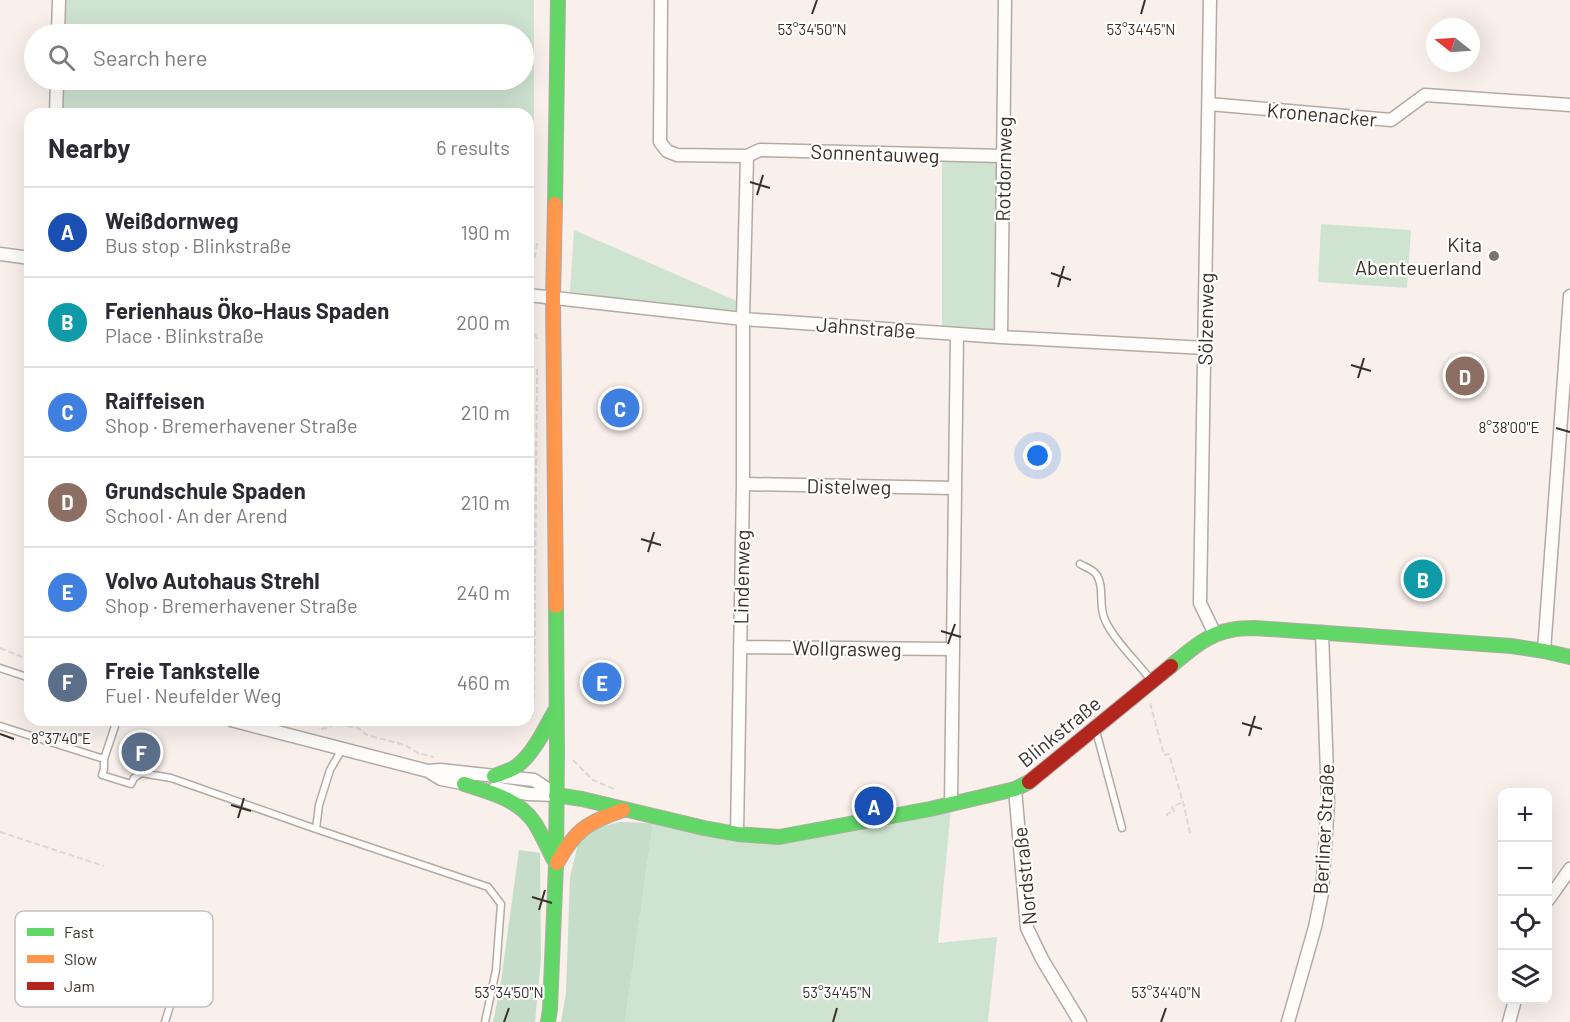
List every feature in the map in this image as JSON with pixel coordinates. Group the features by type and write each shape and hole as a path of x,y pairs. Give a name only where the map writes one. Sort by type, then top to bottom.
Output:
{"street":[{"path":"58,24 59,0"},
{"path":"548,1022 556,865 553,297 558,0"},
{"name":"Sonnentauweg","path":"661,0 660,142 667,151 677,155 747,156 760,150 1003,156"},
{"name":"Rotdornweg","path":"1001,337 1005,0"},
{"name":"Sölzenweg","path":"1210,0 1200,603 1215,634"},
{"path":"56,108 57,90"},
{"name":"Kronenacker","path":"1209,104 1391,120 1425,95 1570,105"},
{"name":"Lindenweg","path":"737,834 747,156"},
{"path":"0,254 24,257"},
{"name":"Jahnstraße","path":"534,295 743,319 1001,337 1205,348"},
{"path":"1544,651 1570,296"},
{"path":"951,804 957,334"},
{"name":"Distelweg","path":"743,484 954,488"},
{"name":"Blinkstraße","path":"556,795 704,828 737,834 778,837 951,804 1015,789 1032,780 1194,647 1215,634 1233,629 1322,632 1511,646 1570,657"},
{"name":"Berliner Straße","path":"1288,1022 1315,927 1322,893 1329,802 1322,632"},
{"name":"Wollgrasweg","path":"740,647 953,649"},
{"path":"494,776 519,764 529,753 556,709"},
{"path":"254,726 428,771 441,779 528,794 556,795"},
{"path":"428,771 440,770 534,780 556,795"},
{"path":"464,784 506,799 520,807 532,819 556,865"},
{"name":"Nordstraße","path":"1015,789 1027,928 1042,959 1080,1022"},
{"path":"556,865 566,844 578,832 600,817 624,809"},
{"path":"1551,896 1570,869"},
{"path":"1509,1022 1514,1004"}],"lane":[{"path":"1080,564 1097,575 1104,618 1149,683"},
{"path":"0,668 24,676"},
{"path":"0,726 104,759"},
{"path":"115,726 104,759 102,774 131,784 134,778 141,773 171,778 488,887 501,904 496,970 485,1022"},
{"path":"1095,727 1122,828"},
{"path":"316,829 319,805 330,770 343,749"},
{"path":"165,1022 170,1007"}],"path":[{"path":"534,332 537,339"},
{"path":"534,696 537,363"},
{"path":"0,648 24,658"},
{"path":"1149,683 1164,755 1169,754 1190,833"},
{"path":"318,726 319,729 331,726"},
{"path":"346,726 357,728 367,735 405,745 418,753 441,759"},
{"path":"556,759 572,759 593,780 619,791"},
{"path":"1167,816 1174,811 1172,807 1183,802"},
{"path":"0,832 104,866"}],"green space":[{"path":"65,0 534,0 534,24 64,24"},
{"path":"63,90 534,90 534,108 63,108"},
{"path":"942,162 997,162 996,332 942,330"},
{"path":"1321,224 1411,230 1407,288 1318,282"},
{"path":"574,230 737,301 737,313 570,292"},
{"path":"951,809 938,943 997,937 988,1022 625,1022 653,823 736,842"},
{"path":"620,822 653,823 625,1022 561,1022 566,993 570,877 578,844 596,828"},
{"path":"519,850 540,853 541,959 535,1022 493,1022 500,988"}],"traffic: fast":[{"path":"555,204 558,0"},
{"path":"548,1022 556,865 556,606"},
{"path":"1171,666 1214,635 1234,629 1249,628 1511,646 1570,657"},
{"path":"494,776 517,766 529,754 556,709"},
{"path":"556,795 704,828 737,834 779,837 930,809 1015,789 1029,782"},
{"path":"464,784 502,797 520,807 534,822 554,860"}],"traffic: slow":[{"path":"555,204 553,298 556,606"},
{"path":"557,863 570,842 591,823 623,810"}],"traffic: jam":[{"path":"1029,782 1171,666"}],"place":[{"name":"Kita Abenteuerland","path":"1494,256"},
{"name":"Grundschule Spaden","path":"1465,376"},
{"name":"Raiffeisen","path":"620,408"},
{"name":"Ferienhaus Öko-Haus Spaden","path":"1423,579"},
{"name":"Volvo Autohaus Strehl","path":"602,682"},
{"name":"Freie Tankstelle","path":"141,752"},
{"name":"Weißdornweg","path":"874,806"}]}
